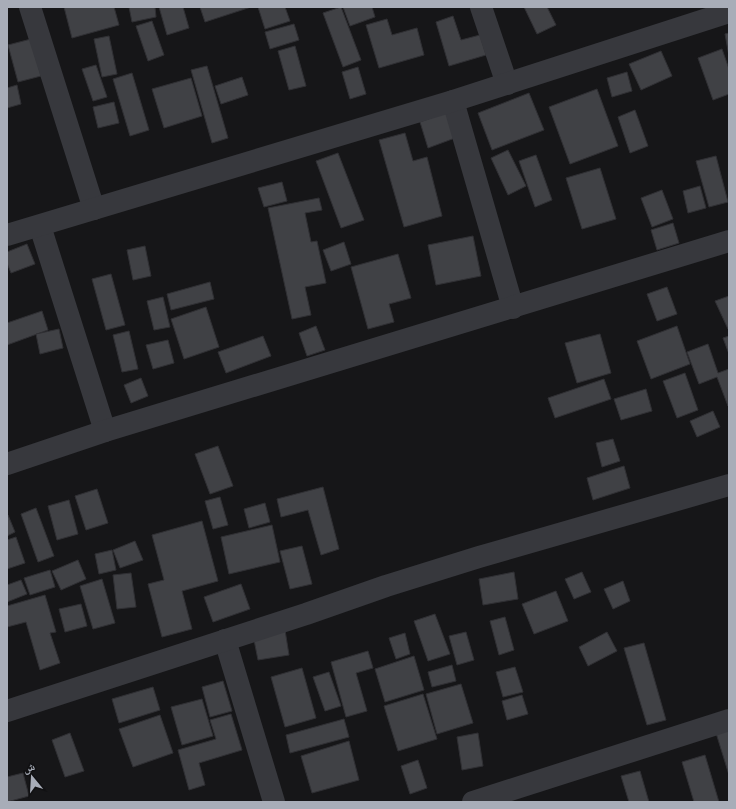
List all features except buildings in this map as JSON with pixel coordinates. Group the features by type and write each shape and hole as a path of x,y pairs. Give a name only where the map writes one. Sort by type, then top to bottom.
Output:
{"street":[{"path":"30,7 94,209"},
{"path":"482,7 507,84"},
{"path":"7,235 453,101 722,12"},
{"path":"453,101 513,308"},
{"path":"40,226 105,431"},
{"path":"7,464 105,431 729,241"},
{"path":"7,712 306,614 386,586 472,559 729,485"},
{"path":"225,640 274,802"},
{"path":"474,802 729,720"}]}
